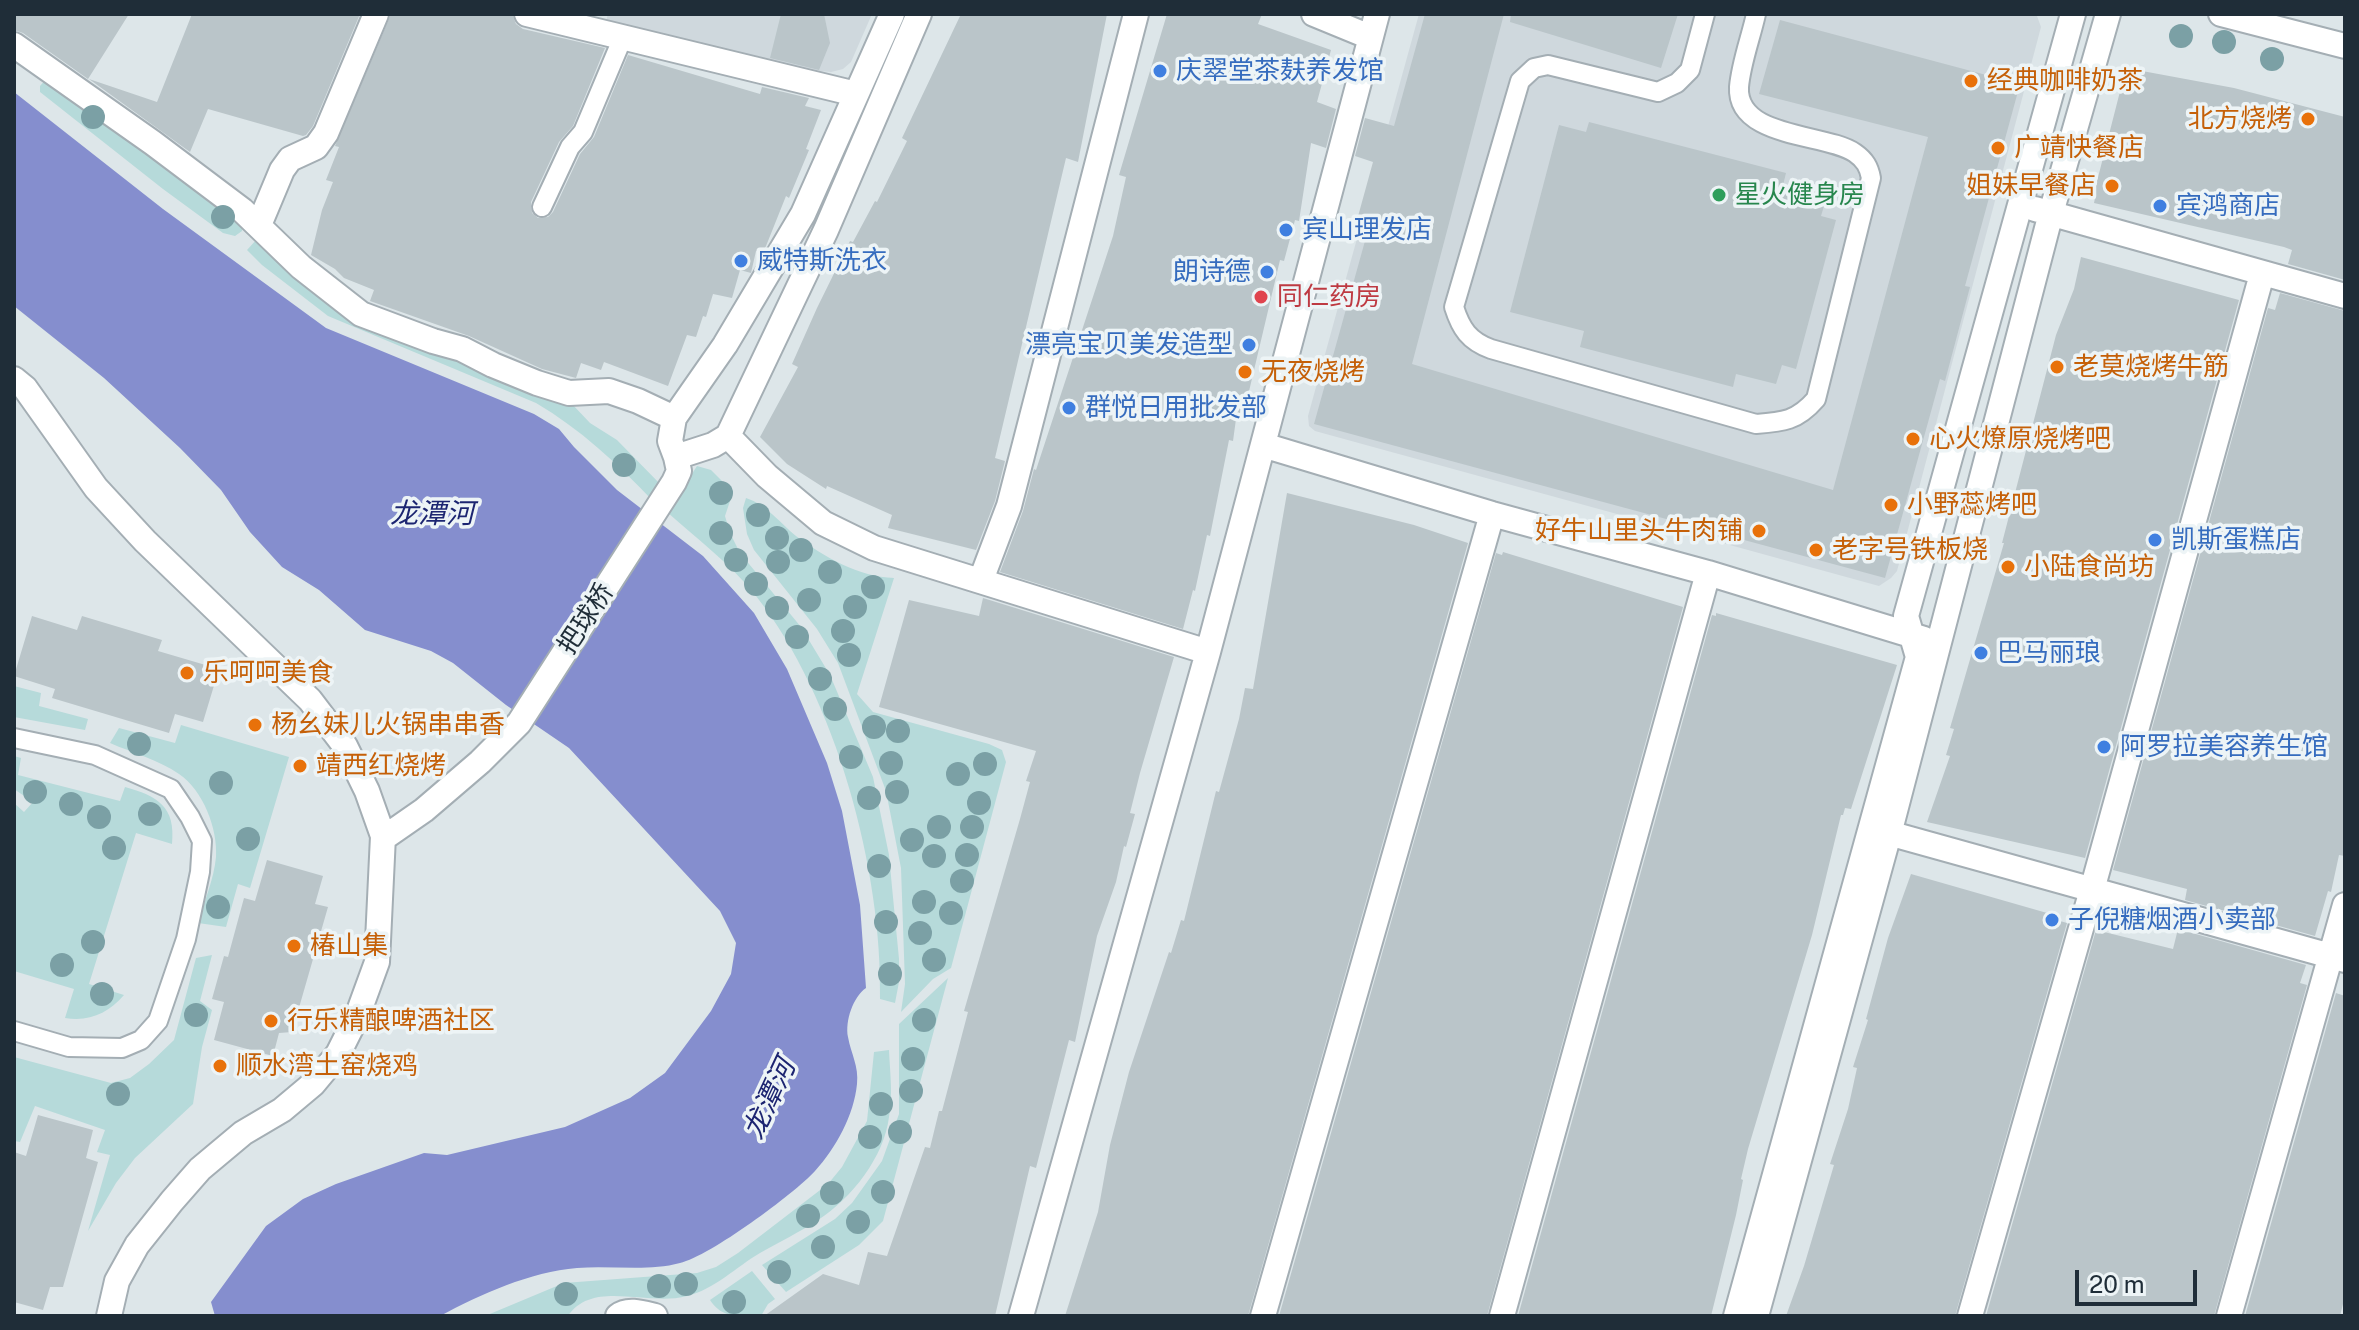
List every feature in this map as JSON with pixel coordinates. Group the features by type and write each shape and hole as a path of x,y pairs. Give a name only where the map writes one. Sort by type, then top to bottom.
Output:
{"street":[{"path":"259,225 282,170 290,159 316,147 326,133 376,14"},
{"path":"527,14 856,94"},
{"path":"14,45 153,143 259,225 301,267 361,314 462,349 537,383 569,393 609,391 674,418 725,345 803,214 892,14"},
{"path":"676,457 713,445 728,436 826,230 919,14"},
{"path":"981,580 1009,506 1136,14"},
{"path":"1021,1316 1208,652 1373,26 1314,14"},
{"path":"1756,1316 1880,831 1918,657 1906,616 2073,14"},
{"path":"1736,1316 1939,642 2051,213 2108,14"},
{"path":"2221,14 2345,46"},
{"path":"2021,206 2345,296"},
{"path":"1970,1316 2092,890 2262,274"},
{"path":"14,379 25,388 96,488 145,541 310,700 345,746 367,791 383,836 377,962 358,1014 338,1054 313,1084 282,1110 243,1133 200,1169 181,1190 137,1245 117,1281 109,1316"},
{"name":"把球桥","path":"383,836 424,810 491,753 519,723 679,471 670,441 674,418"},
{"path":"728,436 767,476 823,523 874,548 1208,652"},
{"path":"1263,445 1939,642"},
{"path":"1263,1316 1492,514"},
{"path":"1502,1316 1708,573"},
{"path":"1880,831 2338,958"},
{"path":"2229,1316 2338,958 2345,905"},
{"path":"618,1316 638,1312 655,1316"}],"lane":[{"path":"1705,14 1690,70 1677,83 1658,92 1548,65 1534,68 1520,81 1454,307 1460,327 1473,342 1491,349 1756,424 1782,422 1803,414 1816,399 1871,178 1868,165 1854,151 1759,122 1745,107 1738,90 1756,14"},
{"path":"542,207 570,147 583,132 623,37"},
{"path":"14,738 95,755 171,789 202,841 200,872 186,939 158,1021 141,1040 122,1048 69,1047 14,1031"}],"shaded area":[{"path":"608,14 872,14 851,62 843,69 831,72 606,21"},
{"path":"1419,14 2037,16 2041,27 1897,571 1891,578 1879,586 1315,431 1309,426 1308,416"},
{"path":"47,78 243,221 242,231 235,236 223,233 163,189 40,92 40,86"},
{"path":"257,239 273,251 303,284 340,308 572,404 590,423 617,440 663,487 652,500 597,447 536,403 328,316 247,250"},
{"path":"697,466 711,470 733,492 725,516 730,533 740,553 801,627 830,675 873,777 889,855 899,959 895,1003 880,999 879,949 863,842 831,734 810,684 784,637 756,596 725,562 667,512"},
{"path":"746,498 760,505 796,536 830,558 855,570 894,578 857,694 873,712 989,744 1002,750 1006,762 951,968 933,979 901,1012 905,984 901,868 886,791 838,663 817,629 754,550 747,534 743,508"},
{"path":"14,686 41,693 39,706 88,719 85,730 14,717"},
{"path":"181,725 289,757 250,888 238,884 226,927 198,923 216,857 212,823 202,800 188,781 171,769 110,743 119,728 175,743"},
{"path":"14,756 21,758 18,775 120,801 125,787 155,799 171,820 172,844 136,833 89,984 124,995 112,1007 90,1017 65,1018 74,989 14,971 14,803 24,812 33,802 14,789"},
{"path":"212,955 200,1001 212,1010 202,1047 193,1104 135,1158 116,1183 88,1231 110,1155 97,1152 105,1130 35,1106 20,1142 14,1141 14,1057 111,1083 130,1078 174,1040 196,958"},
{"path":"948,978 883,1221 859,1245 786,1292 762,1265 835,1219 852,1203 882,1161 899,1114 899,1024"},
{"path":"889,1050 890,1109 881,1147 854,1188 818,1220 760,1253 716,1283 687,1296 655,1299 606,1296 579,1305 568,1316 485,1316 564,1283 697,1273 716,1267 738,1253 828,1184 842,1167 867,1121 874,1052"},
{"path":"752,1271 775,1299 761,1316 732,1315 720,1311 710,1300"}],"water":[{"name":"龙潭河","path":"14,92 163,209 326,328 534,414 559,429 617,490 703,556 754,613 787,669 827,763 842,811 860,905 866,988 857,997 849,1017 847,1031 857,1084 848,1119 837,1142 804,1181 751,1223 711,1249 667,1266 577,1268 542,1274 489,1292 440,1316 215,1316 211,1302 266,1226 303,1199 424,1153 447,1155 565,1127 630,1098 665,1073 711,1011 731,974 736,943 720,911 569,748 506,705 453,663 431,651 365,630 319,590 282,567 250,532 221,490 180,448 104,378 14,306"}],"building":[{"path":"14,14 129,14 88,79 23,33 14,30"},
{"path":"192,14 360,14 313,126 306,135 208,109 190,152 89,79 157,102"},
{"path":"391,14 512,14 516,24 523,29 605,48 573,126 559,142 531,202 532,213 538,218 548,217 553,212 580,154 594,137 628,55 760,94 762,87 809,98 805,106 821,110 806,149 809,150 763,252 756,251 751,273 740,270 732,298 713,294 696,337 687,335 668,386 604,362 601,370 581,363 576,378 542,369 469,336 370,301 374,290 344,278 311,255 322,210 333,182 326,180 339,147 335,146"},
{"path":"781,14 824,14 830,43 819,70 770,58"},
{"path":"961,14 1107,14 1078,162 1066,158 995,458 1005,461 995,501 976,550 888,528 892,515 827,486 826,489 787,464 760,437 798,367 792,364 850,241 853,242 877,202 907,141 902,138"},
{"path":"1167,14 1262,14 1258,24 1331,50 1317,102 1336,109 1326,148 1311,143 1299,221 1295,220 1284,261 1280,260 1246,404 1242,403 1239,419 1236,419 1233,441 1229,440 1210,536 1207,535 1183,629 1000,572 1113,236 1126,177 1119,175"},
{"path":"1425,14 1504,14 1412,364 1833,490 1928,137 1759,94 1780,20 2020,84 1965,286 1970,287 1945,381 1940,379 1885,578 1314,424 1370,223 1357,220 1373,162 1355,156 1365,118 1394,126"},
{"path":"1511,14 1678,14 1661,68 1510,22"},
{"path":"2126,68 2234,88 2345,117 2345,280 2288,264 2292,250 2284,247 2094,203"},
{"path":"1589,122 1786,173 1783,185 1827,196 1821,216 1836,220 1796,369 1782,365 1776,384 1736,374 1733,387 1580,347 1584,331 1510,312 1559,125 1586,132"},
{"path":"2081,257 2239,300 2085,858 1927,822 1950,756 1946,755 1954,729 1950,728 2004,543 2056,335 2074,289"},
{"path":"2280,293 2345,311 2345,856 2339,855 2331,892 2328,891 2315,936 2185,900 2187,889 2113,870 2268,308 2275,310"},
{"path":"1287,493 1414,525 1468,543 1248,1316 1065,1316 1098,1212 1110,1145 1129,1072 1169,952 1181,920 1184,921 1245,688 1253,689"},
{"path":"1503,552 1683,607 1487,1316 1279,1316 1496,553 1502,555"},
{"path":"983,598 1174,657 1140,773 1130,813 1135,814 1126,847 1097,936 1075,1042 1069,1040 1036,1168 1030,1166 995,1316 764,1316 823,1274 859,1285 868,1252 887,1256 925,1147 930,1148 939,1111 942,1111 968,1012 964,1011 1020,819 1030,782 1026,781 1036,751 879,707 909,600 979,616"},
{"path":"1716,613 1897,665 1851,809 1845,808 1841,815 1812,935 1748,1149 1736,1215 1711,1316 1518,1316 1712,615 1716,616"},
{"path":"32,616 77,630 82,616 162,640 158,651 219,669 203,722 175,714 169,733 52,698 55,689 14,676"},
{"path":"267,860 323,876 315,904 328,907 292,1032 279,1033 273,1056 214,1040 224,1002 212,999 224,956 228,957 244,898 255,901"},
{"path":"1911,874 2061,917 2060,921 2067,923 1955,1316 1786,1316 1834,1165 1830,1164 1848,1109 1857,1068 1853,1067 1888,938"},
{"path":"2178,929 2306,965 2300,983 2307,985 2214,1316 1986,1316 2096,930 2173,949"},
{"path":"2336,993 2345,996 2345,1296 2340,1316 2245,1316"},
{"path":"38,1115 93,1130 86,1158 98,1162 63,1287 50,1287 43,1310 14,1302 14,1152 26,1156"}],"place":[{"name":"庆翠堂茶麸养发馆","path":"1160,71"},
{"name":"经典咖啡奶茶","path":"1971,81"},
{"name":"北方烧烤","path":"2308,119"},
{"name":"广靖快餐店","path":"1998,148"},
{"name":"姐妹早餐店","path":"2112,186"},
{"name":"星火健身房","path":"1719,195"},
{"name":"宾鸿商店","path":"2160,206"},
{"name":"宾山理发店","path":"1286,230"},
{"name":"威特斯洗衣","path":"741,261"},
{"name":"朗诗德","path":"1267,272"},
{"name":"同仁药房","path":"1261,297"},
{"name":"漂亮宝贝美发造型","path":"1249,345"},
{"name":"老莫烧烤牛筋","path":"2057,367"},
{"name":"无夜烧烤","path":"1245,372"},
{"name":"群悦日用批发部","path":"1069,408"},
{"name":"心火燎原烧烤吧","path":"1913,439"},
{"name":"小野蕊烤吧","path":"1891,505"},
{"name":"好牛山里头牛肉铺","path":"1759,531"},
{"name":"凯斯蛋糕店","path":"2155,540"},
{"name":"老字号铁板烧","path":"1816,550"},
{"name":"小陆食尚坊","path":"2008,567"},
{"name":"巴马丽琅","path":"1981,653"},
{"name":"乐呵呵美食","path":"187,673"},
{"name":"杨幺妹儿火锅串串香","path":"255,725"},
{"name":"阿罗拉美容养生馆","path":"2104,747"},
{"name":"靖西红烧烤","path":"300,766"},
{"name":"子倪糖烟酒小卖部","path":"2052,920"},
{"name":"椿山集","path":"294,946"},
{"name":"行乐精酿啤酒社区","path":"271,1021"},
{"name":"顺水湾土窑烧鸡","path":"220,1066"}]}
